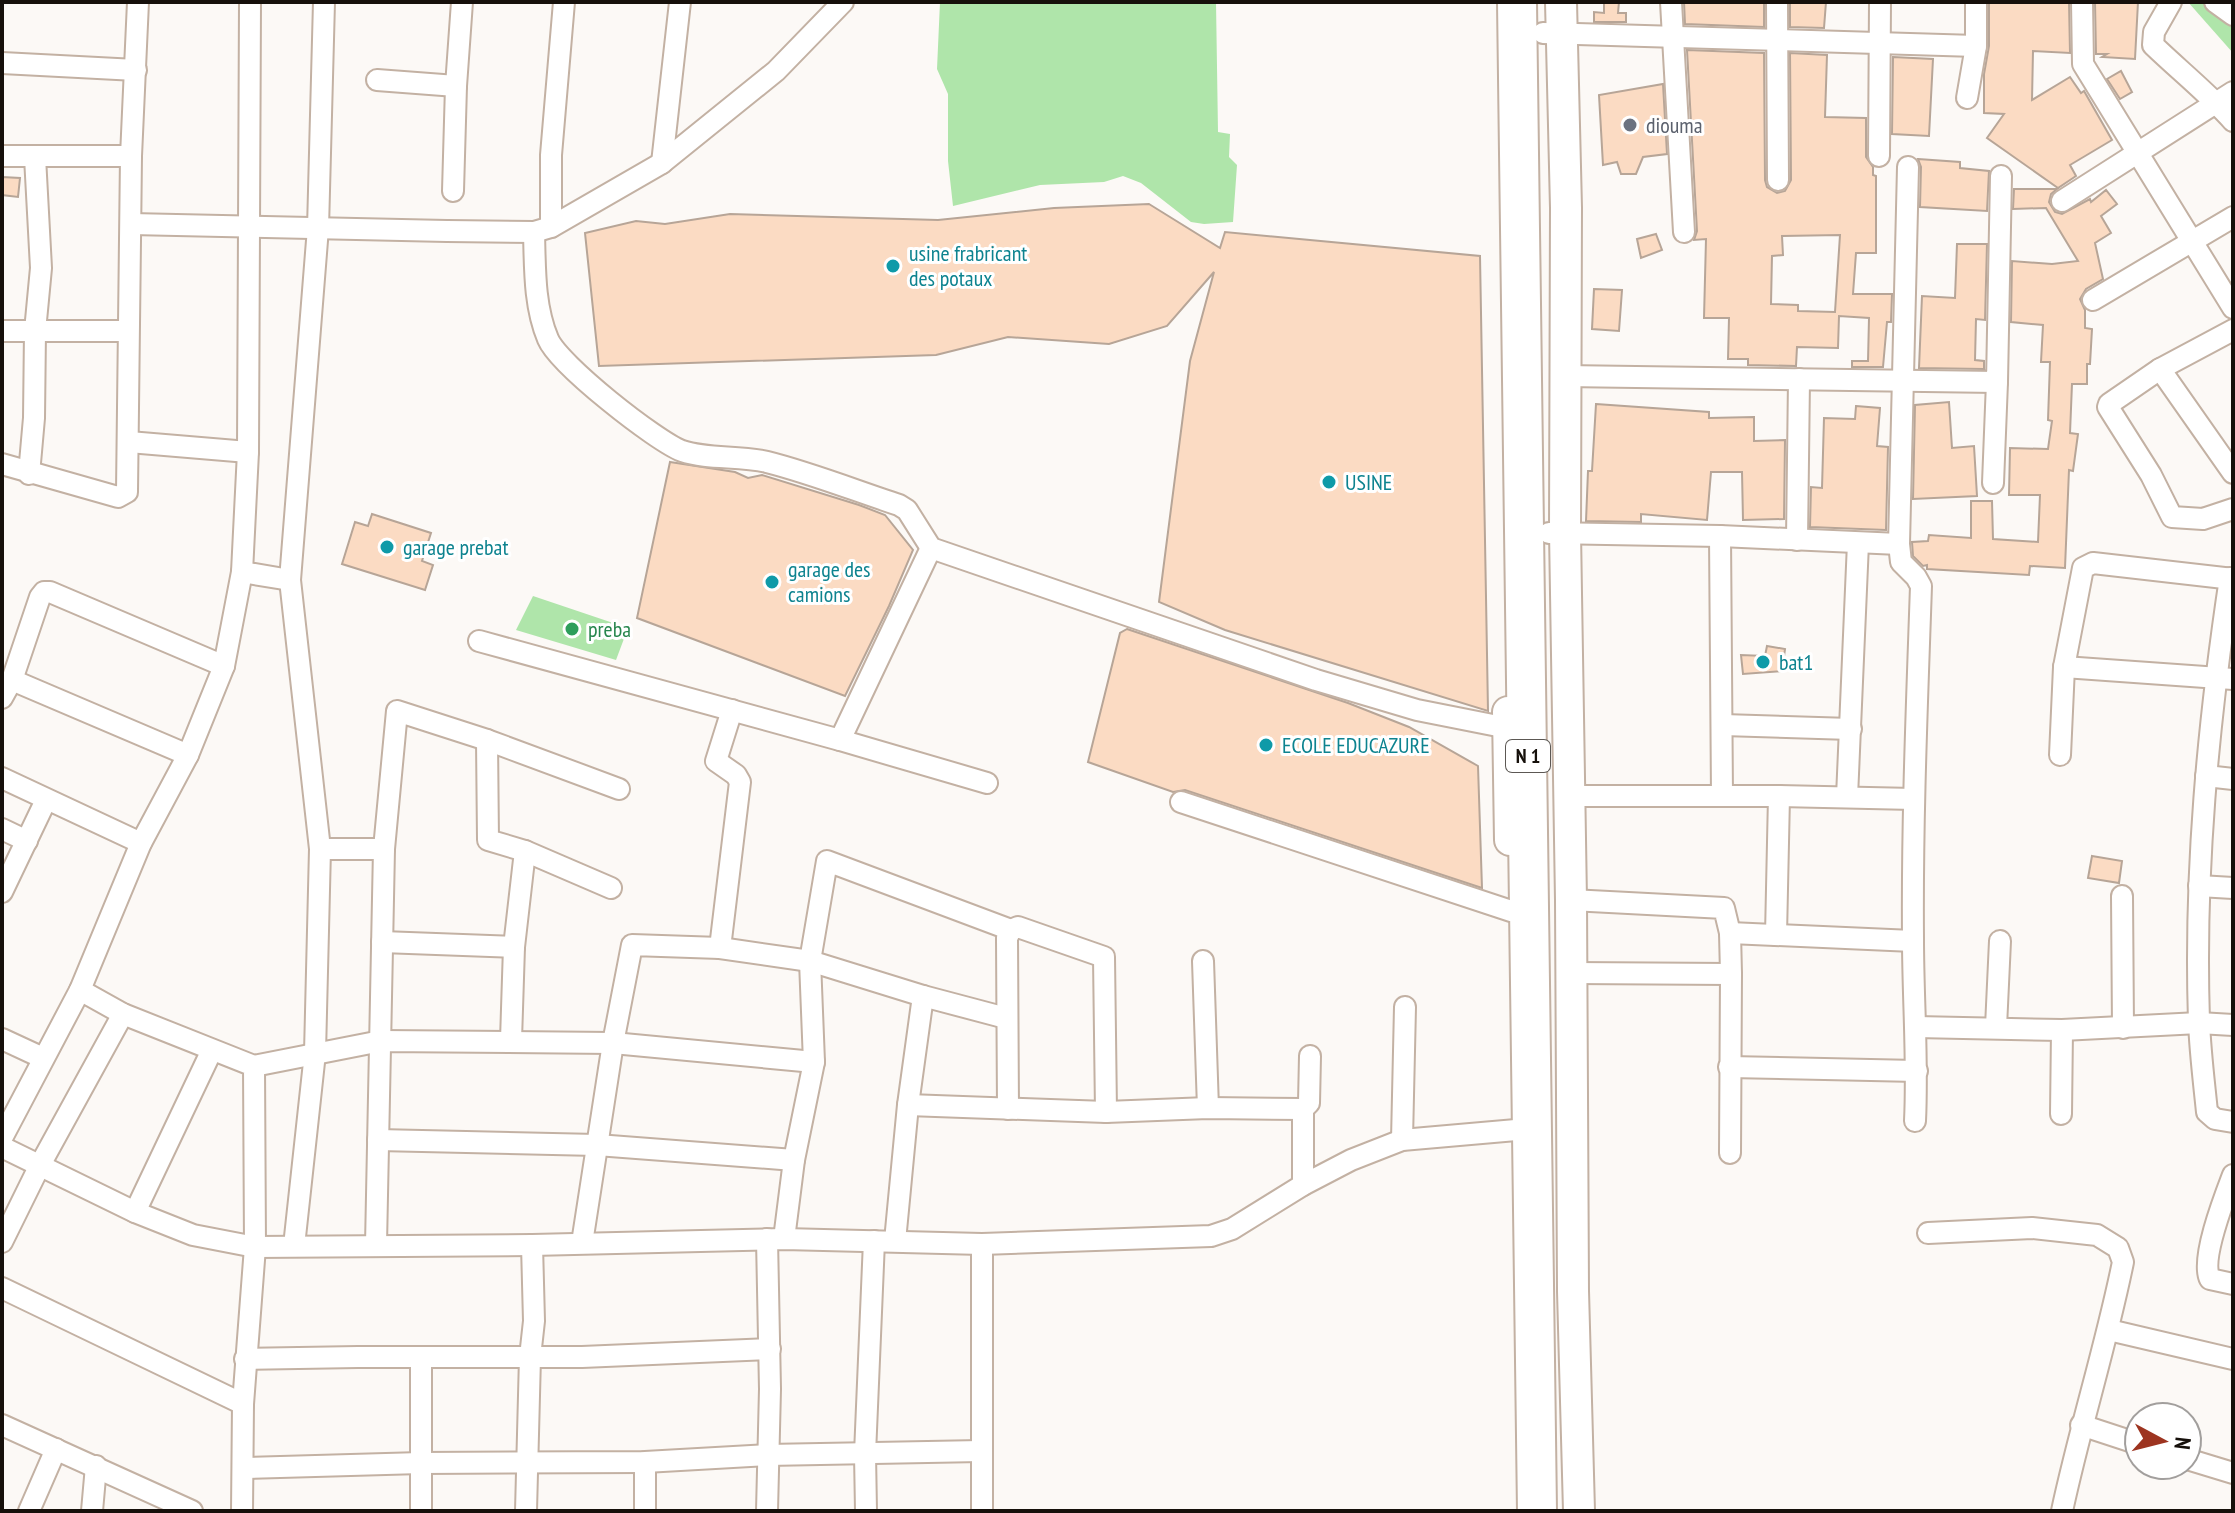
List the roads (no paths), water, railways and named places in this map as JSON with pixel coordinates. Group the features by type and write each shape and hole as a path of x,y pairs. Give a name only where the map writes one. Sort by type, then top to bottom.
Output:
{"highway":[{"name":"N 1","path":"1517,2 1510,66 1518,730 1537,1511"},
{"name":"N 1","path":"1552,18 1557,532 1552,936 1562,1511"}],"street":[{"path":"2,464 29,474 122,496 127,492 127,331 138,2"},
{"path":"2,1138 80,990 141,843 188,755 224,666 242,572 248,452 250,2"},
{"path":"294,1246 315,1053 320,849 290,580 318,228 324,2"},
{"path":"453,191 462,2"},
{"path":"564,2 537,297 549,342 559,358 616,406 678,449 707,456 766,461 899,505 907,510 931,548 1316,680 1417,710 1518,730 1511,911 1521,1511"},
{"path":"662,163 680,2"},
{"path":"131,224 247,228 542,229 662,163 776,71 842,2"},
{"path":"1500,2 1510,66"},
{"path":"1671,2 1684,232"},
{"path":"1777,2 1778,180"},
{"path":"1879,156 1880,2"},
{"path":"1967,98 1976,46 1976,2"},
{"path":"2082,2 2083,64 2233,308"},
{"path":"2171,2 2154,32 2153,45 2225,98 2233,121"},
{"path":"2215,2 2233,15"},
{"path":"1579,1511 1573,1291 1570,796 1557,532 1564,376 1566,208 1552,18 1672,35 1976,46"},
{"path":"2,63 136,70"},
{"path":"377,80 456,86"},
{"path":"2062,201 2225,98"},
{"path":"2,156 131,156"},
{"path":"29,474 41,268 35,157"},
{"path":"1908,167 1899,544 1901,562 1921,586 1914,799 1915,1121"},
{"path":"1993,483 2001,176"},
{"path":"2093,300 2233,217"},
{"path":"2233,330 2160,369 2109,404 2109,412 2151,475 2172,517 2203,519 2233,509"},
{"path":"2,331 127,331"},
{"path":"2160,369 2233,473"},
{"path":"1564,376 1997,382"},
{"path":"1797,540 1799,379"},
{"path":"129,442 248,452"},
{"path":"1557,532 1899,544"},
{"path":"1720,536 1722,796"},
{"path":"1847,797 1858,543"},
{"path":"840,740 931,548"},
{"path":"2060,755 2064,667 2083,568 2087,563 2231,578 2224,678 2206,776 2199,886 2199,1023 2207,1112 2215,1119 2233,1122"},
{"path":"242,572 290,580"},
{"path":"188,755 7,689 40,597 44,592 50,592 224,666"},
{"path":"479,641 987,783"},
{"path":"2064,667 2224,678"},
{"path":"720,948 740,782 736,775 716,761 732,710"},
{"path":"376,1245 384,849 397,711 487,740 619,789"},
{"path":"1723,725 1851,729"},
{"path":"487,740 488,840 525,851 611,888"},
{"path":"2206,776 2233,779"},
{"path":"2,778 141,843"},
{"path":"1570,796 1914,799"},
{"path":"1776,935 1779,796"},
{"path":"2,892 46,800"},
{"path":"1181,802 1511,911"},
{"path":"2,829 27,841"},
{"path":"320,849 384,849"},
{"path":"511,1040 514,947 525,851"},
{"path":"767,1511 776,1239 814,1062 810,961 827,861 1011,930"},
{"path":"2199,886 2233,888"},
{"path":"2122,896 2123,1028"},
{"path":"1571,900 1720,906 1726,912 1731,974 1730,1153"},
{"path":"1008,1109 1007,938 1011,930 1018,927 1104,957 1106,1112"},
{"path":"1730,933 1913,941"},
{"path":"1996,1027 2000,941"},
{"path":"382,942 514,947"},
{"path":"582,1243 613,1043 632,945 720,948 810,961 1006,1018"},
{"path":"1203,961 1208,1108"},
{"path":"1572,973 1731,974"},
{"path":"80,990 123,1014 254,1066 381,1041 511,1040 613,1043 814,1062"},
{"path":"866,1511 865,1454 884,1241 923,996"},
{"path":"1402,1140 1405,1007"},
{"path":"2,1242 40,1165 123,1014"},
{"path":"1916,1027 2062,1030 2199,1023 2233,1025"},
{"path":"2061,1114 2062,1030"},
{"path":"2,1039 43,1058"},
{"path":"135,1212 212,1050"},
{"path":"1303,1185 1303,1109 1309,1103 1310,1056"},
{"path":"242,1511 245,1359 255,1247 254,1066"},
{"path":"1729,1067 1917,1071"},
{"path":"908,1105 1106,1112 1208,1108 1303,1109"},
{"path":"2,1147 135,1212 193,1235 255,1247 776,1239 982,1244 1211,1236 1232,1229 1303,1185 1351,1160 1402,1140 1516,1130"},
{"path":"378,1140 597,1145 794,1160"},
{"path":"2233,1175 2225,1192 2223,1241 2208,1277 2233,1284"},
{"path":"1928,1233 2032,1228 2097,1235 2118,1248 2123,1262 2109,1330 2081,1425 2062,1511"},
{"path":"982,1244 982,1511"},
{"path":"526,1511 530,1357 534,1321 532,1245"},
{"path":"2,1288 243,1404"},
{"path":"2109,1330 2233,1359"},
{"path":"245,1359 530,1357 770,1349"},
{"path":"421,1358 421,1511"},
{"path":"2,1425 192,1511"},
{"path":"2081,1425 2123,1439"},
{"path":"29,1511 56,1449"},
{"path":"243,1468 645,1462 767,1455 981,1451"},
{"path":"645,1462 645,1511"},
{"path":"2203,1464 2233,1473"},
{"path":"92,1511 96,1466"}],"place":[{"name":"diouma","path":"1630,125"},
{"name":"usine frabricant des potaux","path":"893,266"},
{"name":"USINE","path":"1329,482"},
{"name":"garage prebat","path":"387,547"},
{"name":"garage des camions","path":"772,582"},
{"name":"preba","path":"572,629"},
{"name":"bat1","path":"1763,662"},
{"name":"ECOLE EDUCAZURE","path":"1266,745"}]}
